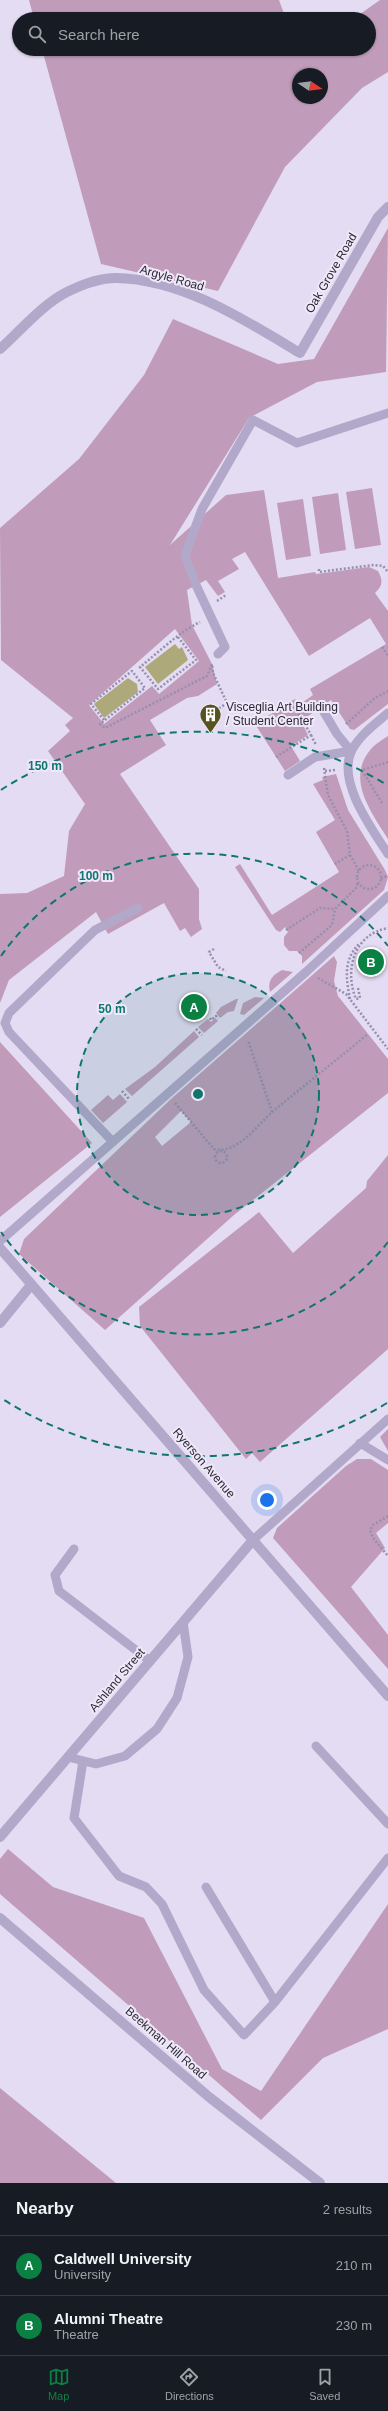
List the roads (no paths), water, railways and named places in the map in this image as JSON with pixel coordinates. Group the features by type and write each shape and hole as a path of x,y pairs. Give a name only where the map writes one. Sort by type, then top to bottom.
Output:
{"street":[{"name":"Oak Grove Road","path":"300,353 378,217 388,207"},
{"name":"Argyle Road","path":"0,349 66,293 87,283 115,278 150,283 228,309 300,353"},
{"name":"Ryerson Avenue","path":"0,1248 31,1286 113,1376 388,1696"},
{"path":"0,1323 31,1286"},
{"name":"Ashland Street","path":"0,1837 253,1540"},
{"name":"Beekman Hill Road","path":"0,1918 209,2097 320,2183"}],"lane":[{"path":"218,654 225,647 185,555 202,509 253,420 297,443 388,413"},
{"path":"320,707 351,751"},
{"path":"388,713 367,731 351,751 348,770 352,790 359,806 388,854"},
{"path":"288,775 315,757 351,751"},
{"path":"0,1241 306,972 388,896"},
{"path":"112,1142 9,1032 5,1023 9,1013 94,930 138,908"},
{"path":"253,1540 388,1418"},
{"path":"360,1443 388,1460"},
{"path":"74,1549 55,1575 59,1591 150,1661"},
{"path":"68,1757 96,1764 125,1756 157,1729 177,1698 188,1657 183,1622"},
{"path":"316,1746 388,1824"},
{"path":"83,1761 74,1818 119,1876 146,1887 162,1904 204,1990 244,2035 275,2002 388,1858"},
{"path":"206,1887 275,2002"}],"place":[{"name":"Visceglia Art Building / Student Center","path":"211,734"},
{"name":"Alumni Theatre","path":"371,962"},
{"name":"Caldwell University","path":"194,1007"}]}
